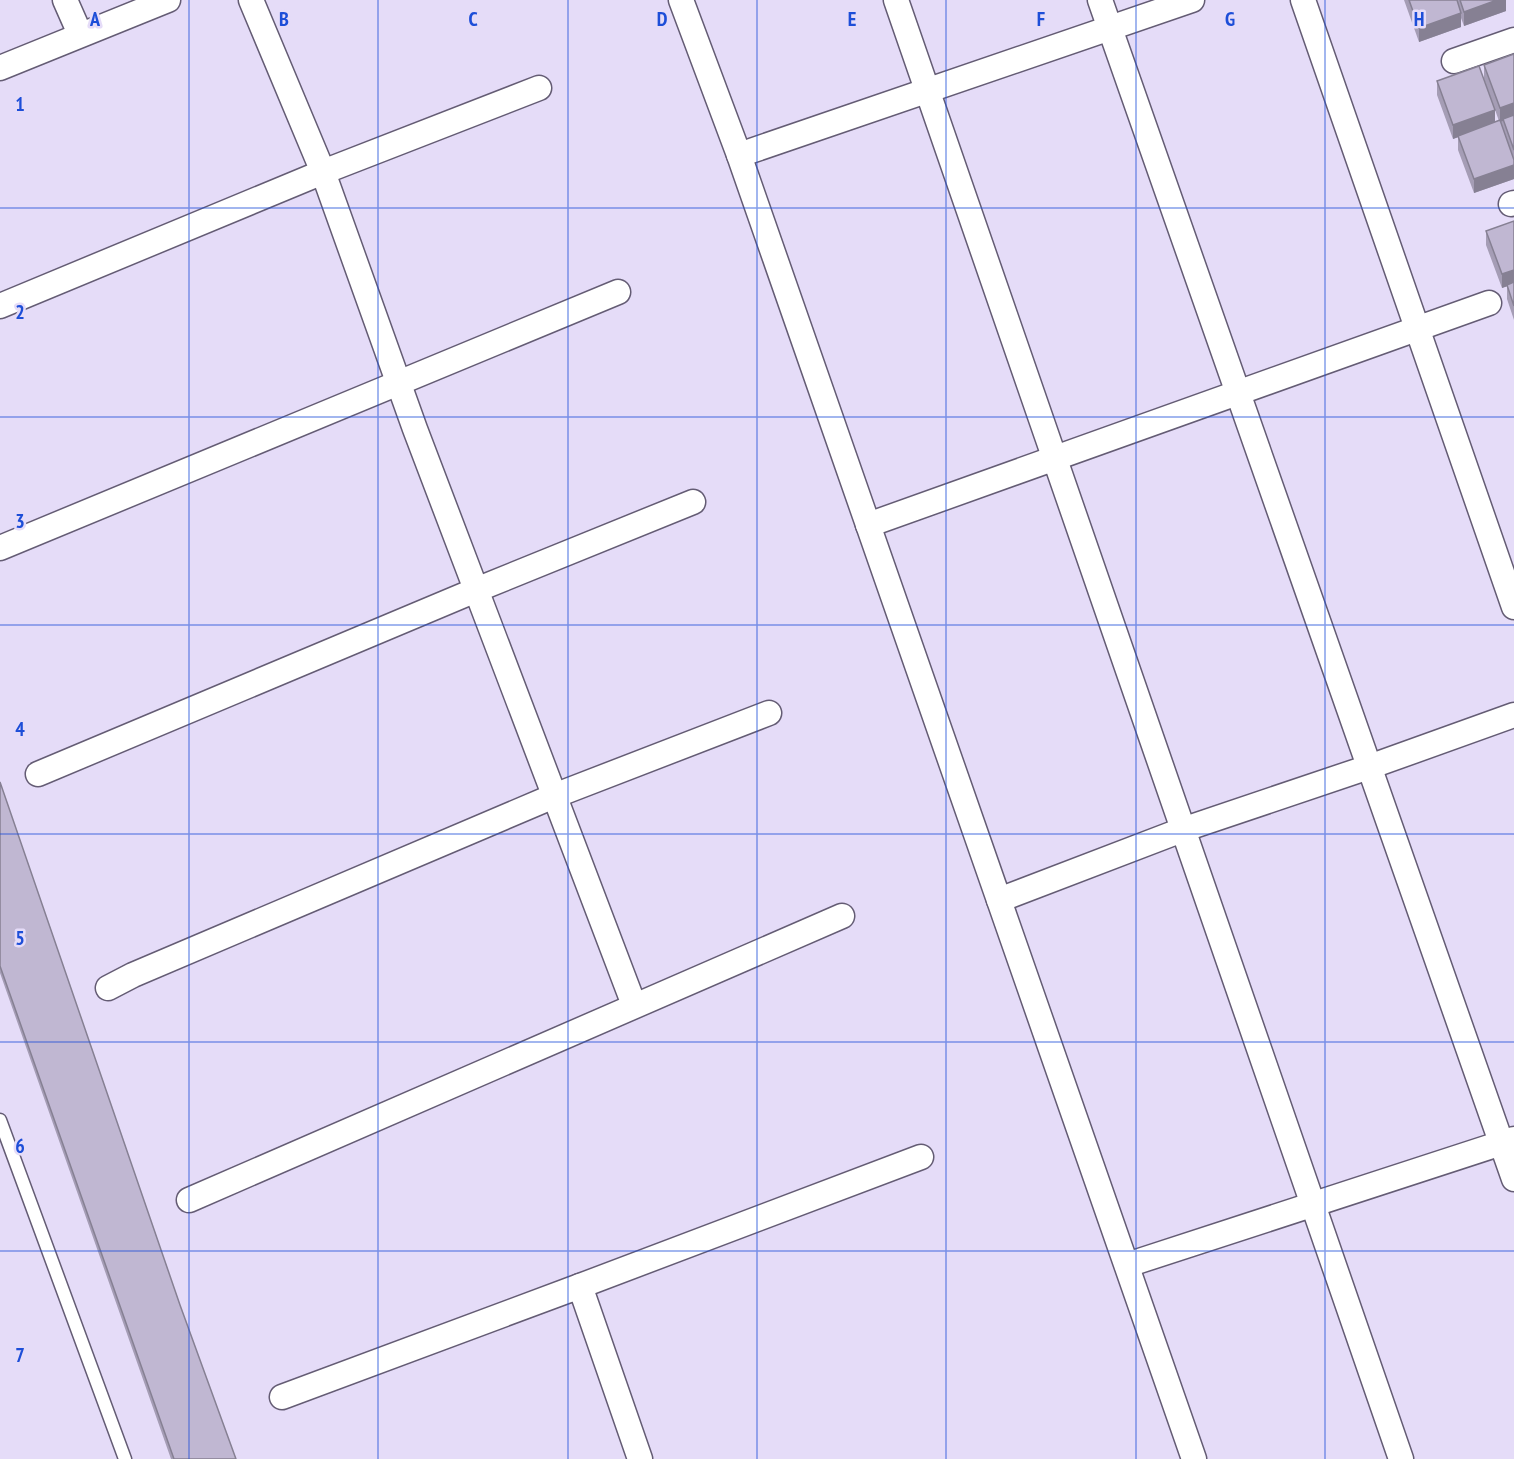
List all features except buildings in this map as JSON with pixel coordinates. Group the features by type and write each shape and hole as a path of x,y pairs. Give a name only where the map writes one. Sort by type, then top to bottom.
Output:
{"street":[{"path":"65,0 80,34"},
{"path":"0,68 168,0"},
{"path":"251,0 323,172 399,384 634,1005"},
{"path":"681,0 739,155 1194,1459"},
{"path":"896,0 1401,1459"},
{"path":"1100,0 1369,767 1508,1141 1514,1179"},
{"path":"739,155 1192,0"},
{"path":"1303,0 1514,607"},
{"path":"1454,61 1514,40"},
{"path":"0,306 323,172 539,88"},
{"path":"0,548 618,292"},
{"path":"868,525 1489,303"},
{"path":"38,774 476,590 693,502"},
{"path":"108,988 133,975 554,796 769,713"},
{"path":"999,900 1182,830 1514,715"},
{"path":"189,1200 842,916"},
{"path":"1127,1265 1508,1141"},
{"path":"282,1397 921,1157"},
{"path":"580,1286 640,1459"}],"lane":[{"path":"0,1120 125,1459"}]}
